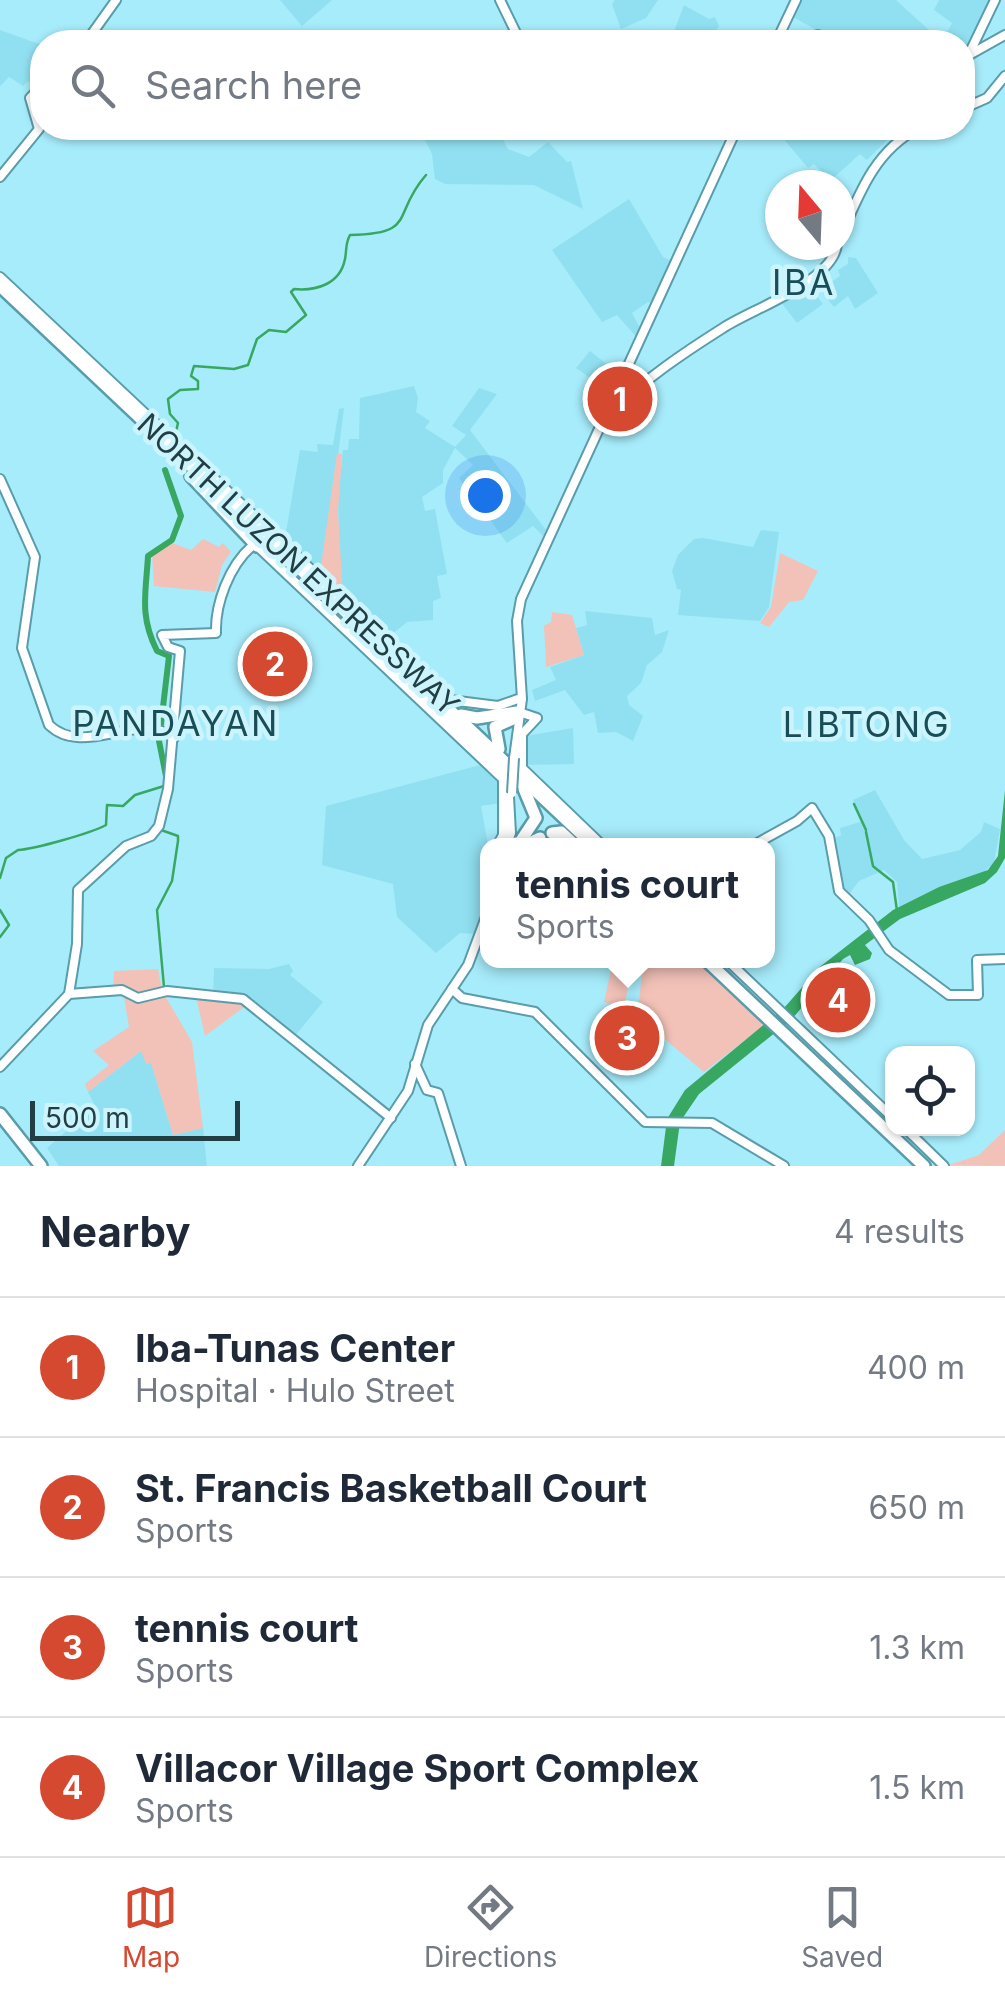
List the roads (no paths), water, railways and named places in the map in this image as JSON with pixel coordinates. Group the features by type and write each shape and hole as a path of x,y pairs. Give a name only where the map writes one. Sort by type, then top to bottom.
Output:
{"highway":[{"name":"NORTH LUZON EXPRESSWAY","path":"0,286 454,712 511,758 586,838"},
{"name":"NORTH LUZON EXPRESSWAY","path":"0,296 515,791 571,838"},
{"path":"191,476 253,543"},
{"path":"218,482 308,576"},
{"path":"454,712 472,718 518,712"},
{"path":"511,758 494,736 496,726 518,712"},
{"path":"512,838 536,814 515,791"},
{"path":"520,838 561,832 569,838"},
{"path":"716,968 772,1012"},
{"path":"725,968 924,1166"},
{"path":"788,1028 885,1120"},
{"path":"0,1114 40,1166"},
{"path":"902,1136 934,1166"}],"street":[{"path":"95,30 116,0"},
{"path":"500,0 515,30"},
{"path":"782,30 796,0"},
{"path":"975,47 997,0"},
{"path":"982,38 1005,35"},
{"path":"975,103 987,98 1005,76"},
{"path":"1,174 30,140"},
{"path":"511,838 515,791 511,758 518,712 517,622 521,599 542,544 608,416 732,140"},
{"path":"855,207 875,166 901,140"},
{"path":"608,416 724,327 780,299 833,260"},
{"path":"0,277 450,700 518,712 536,721 522,734 522,768 596,838"},
{"path":"0,479 36,570 22,648 45,720 60,734 76,738 161,729 174,738"},
{"path":"0,1067 69,994 77,944 78,890 126,846 154,834 168,789 180,651 168,647 162,635 216,634 215,619 234,564 253,543 503,779 511,838"},
{"path":"767,838 798,821 812,808 829,836 839,891 873,924 904,964 950,996 978,994 977,960 1005,959"},
{"path":"358,1166 408,1091 428,1025 472,958 480,935"},
{"path":"734,968 772,1012"},
{"path":"69,994 122,990 138,998 166,991 239,997 392,1118"},
{"path":"452,990 466,1000 534,1012 645,1122 712,1124 784,1166"},
{"path":"788,1028 885,1111"},
{"path":"415,1064 427,1090 438,1093 461,1166"},
{"path":"912,1136 944,1166"}],"waterway":[{"path":"175,436 178,423 170,414 168,399 180,390 198,389 198,381 191,376 194,366 234,369 248,365 257,339 269,330 286,332 306,315 291,292 318,287 338,275 350,235 371,234 395,226 426,175"},
{"path":"165,470 181,516 172,540 148,556 145,604 151,638 157,651 169,656 159,741 167,781"},
{"path":"0,878 6,858 18,850 98,829 106,825 107,805 123,806 135,795 164,786"},
{"path":"854,804 866,830"},
{"path":"161,830 178,836 172,881 157,910 164,987"},
{"path":"866,832 873,866"},
{"path":"874,867 893,882 897,911"},
{"path":"0,910 9,925 0,937"}],"place":[{"name":"Iba-Tunas Center","path":"620,399"},
{"name":"St. Francis Basketball Court","path":"275,664"},
{"name":"Villacor Village Sport Complex","path":"838,1000"},
{"name":"tennis court","path":"627,1038"}],"district":[{"name":"IBA","path":"804,283"},
{"name":"PANDAYAN","path":"176,724"},
{"name":"LIBTONG","path":"867,725"}]}
